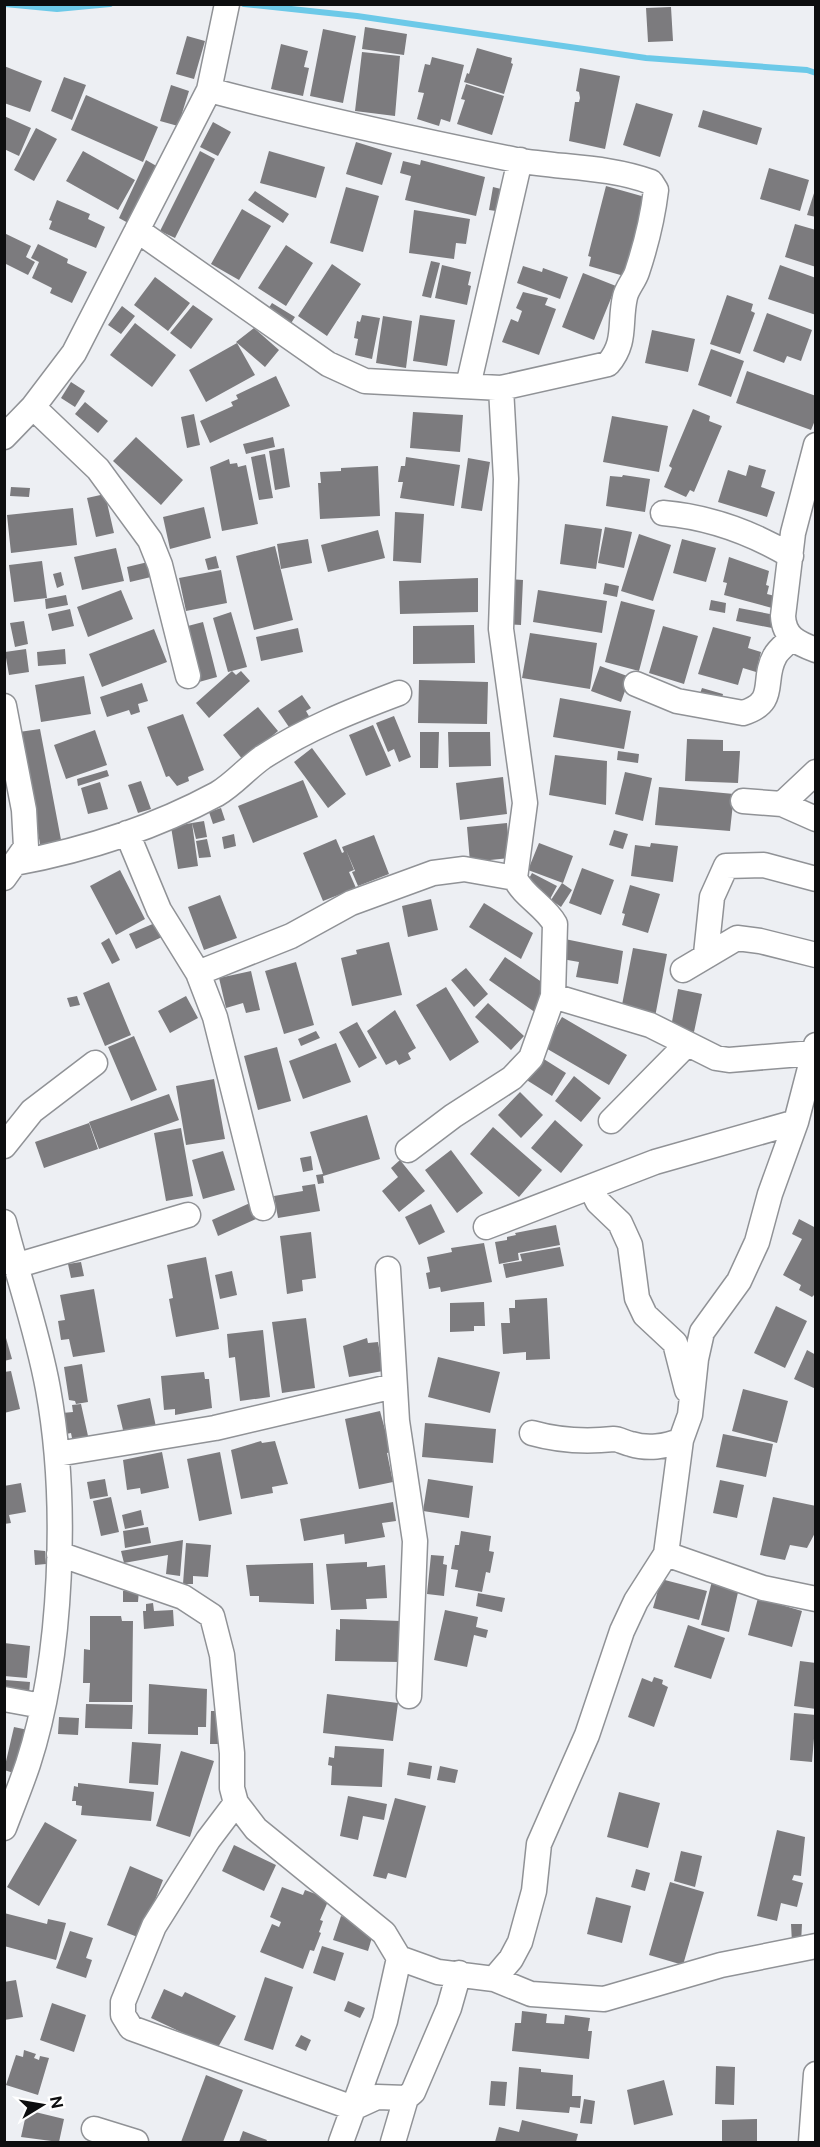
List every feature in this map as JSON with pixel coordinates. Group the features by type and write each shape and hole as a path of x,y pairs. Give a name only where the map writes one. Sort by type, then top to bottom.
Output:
{"street":[{"path":"6,433 33,407 74,353 209,90 227,4"},
{"path":"136,230 328,364 365,381 501,388 608,364 616,355 621,344 625,296 637,272 656,190 651,182 631,176 520,160 285,110 209,90"},
{"path":"468,386 520,160"},
{"path":"408,1150 453,1116 512,1078 531,1058 553,996 555,924 550,914 519,885 515,878 525,803 501,629 506,479 501,388"},
{"path":"33,407 98,469 150,540 160,565 188,676"},
{"path":"816,445 794,533 783,616 784,628 791,639 816,650"},
{"path":"663,513 708,520 764,539 791,556"},
{"path":"636,684 677,701 744,713 752,711 765,700 775,656 791,639"},
{"path":"10,871 90,847 219,793 262,758 330,718 399,693"},
{"path":"4,706 24,810 26,847 10,871"},
{"path":"782,804 816,772"},
{"path":"743,801 782,804 816,819"},
{"path":"127,833 159,910 198,973 215,1017 263,1208"},
{"path":"706,954 712,897 726,866 764,865 816,879"},
{"path":"198,973 291,936 351,903 433,873 464,869 515,878"},
{"path":"682,970 737,938 760,941 816,955"},
{"path":"494,1979 511,1959 520,1942 534,1892 539,1844 587,1735 622,1631 636,1601 666,1554 681,1440 690,1415 702,1332 738,1281 757,1242 770,1194 796,1122 814,1049 729,1060 716,1058 650,1025 566,1002 553,996"},
{"path":"611,1121 687,1044"},
{"path":"4,1146 32,1112 95,1063"},
{"path":"4,1118 32,1112"},
{"path":"486,1227 655,1162 796,1122"},
{"path":"591,1188 598,1202 620,1224 630,1245 637,1298 645,1315 675,1343 686,1389 692,1398"},
{"path":"15,1266 188,1215"},
{"path":"4,1222 47,1388 57,1454 59,1554 50,1668 29,1762 4,1828"},
{"path":"388,1269 394,1386 415,1541 409,1696"},
{"path":"57,1454 215,1428 394,1386"},
{"path":"532,1433 564,1441 604,1442 615,1439 633,1445 652,1447 681,1440"},
{"path":"59,1554 183,1597 212,1616 222,1655 232,1753 232,1788 236,1803 256,1829 384,1933 399,1958 438,1972 494,1979 531,1994 604,1999 721,1965 816,1946"},
{"path":"666,1554 763,1588 816,1599"},
{"path":"4,1699 42,1706"},
{"path":"236,1803 208,1840 154,1926 123,2002 123,2015 132,2028 158,2039 353,2108 377,2097 406,2098"},
{"path":"341,2142 385,2021 399,1958"},
{"path":"393,2142 406,2098 413,2092 449,2008 459,1973"},
{"path":"811,2142 816,2074"},
{"path":"94,2129 136,2142"}],"building":[{"path":"671,7 673,41 648,42 646,8"},
{"path":"365,27 407,34 404,55 362,49"},
{"path":"323,29 356,36 343,103 310,96"},
{"path":"187,36 205,41 194,79 176,74"},
{"path":"281,44 308,51 304,67 309,68 303,96 271,89"},
{"path":"477,48 512,58 511,63 513,64 504,94 464,82 467,73 469,74"},
{"path":"362,52 400,56 395,116 355,111"},
{"path":"432,57 464,65 450,122 441,119 439,126 417,119 424,93 418,92 425,64 430,65"},
{"path":"4,66 42,81 30,112 4,103"},
{"path":"580,68 620,76 605,149 569,141 575,102 579,102 580,98 579,92 576,91"},
{"path":"64,77 86,85 72,120 51,111"},
{"path":"466,84 504,96 492,135 457,124 465,100 461,99"},
{"path":"171,85 189,91 178,126 160,121"},
{"path":"86,95 158,127 143,162 71,130"},
{"path":"636,103 673,114 660,157 623,145"},
{"path":"703,110 762,128 757,145 698,127"},
{"path":"4,116 31,128 19,156 4,149"},
{"path":"213,122 231,132 218,156 200,147"},
{"path":"36,128 57,139 34,181 14,170"},
{"path":"356,142 392,153 382,185 346,174"},
{"path":"83,151 135,180 118,210 66,181"},
{"path":"200,151 215,159 175,238 160,231"},
{"path":"269,151 325,167 316,198 260,183"},
{"path":"146,160 160,168 130,224 119,218"},
{"path":"421,160 485,177 476,216 405,200 411,176 400,173 403,161 420,165"},
{"path":"769,168 809,180 800,211 760,199"},
{"path":"606,186 645,197 638,235 635,234 624,276 589,266 591,257 588,256"},
{"path":"346,187 379,196 363,252 330,243"},
{"path":"493,187 505,190 496,211 489,210"},
{"path":"816,190 816,217 807,215"},
{"path":"255,191 289,214 283,223 248,200"},
{"path":"57,200 90,214 88,219 105,227 96,248 49,229 52,221 49,220"},
{"path":"242,209 271,226 239,280 211,264"},
{"path":"414,210 470,219 466,244 456,243 454,259 409,253"},
{"path":"795,224 816,230 816,267 785,257"},
{"path":"4,233 31,246 26,257 35,262 28,275 4,263"},
{"path":"38,244 68,259 67,263 87,272 72,303 50,293 52,288 32,278 39,262 31,258"},
{"path":"286,245 313,263 286,306 258,288"},
{"path":"431,261 440,263 431,298 422,296"},
{"path":"332,264 361,284 327,336 298,316"},
{"path":"442,265 471,272 467,305 435,298"},
{"path":"780,265 816,278 816,315 768,299"},
{"path":"523,266 542,272 543,268 568,277 560,299 517,283"},
{"path":"583,273 616,286 594,340 562,327"},
{"path":"155,277 190,303 168,331 134,305"},
{"path":"523,292 548,298 545,305 556,309 539,355 502,342 511,319 518,322 522,311 516,308"},
{"path":"727,295 753,304 751,311 755,313 740,354 710,344"},
{"path":"272,303 295,317 288,328 265,314"},
{"path":"193,305 213,319 191,349 170,333"},
{"path":"122,306 135,316 121,334 108,325"},
{"path":"767,313 812,330 801,361 787,356 784,363 753,351"},
{"path":"362,315 380,318 372,359 355,355 358,339 354,338 357,321 360,322"},
{"path":"420,315 455,320 447,366 413,361"},
{"path":"383,316 412,321 406,368 376,363"},
{"path":"135,323 176,355 152,387 110,355"},
{"path":"254,328 279,350 265,367 236,342"},
{"path":"652,330 695,339 688,372 645,363"},
{"path":"237,343 255,375 206,402 189,370"},
{"path":"711,349 744,361 731,397 698,385"},
{"path":"747,371 816,396 816,418 811,430 736,403"},
{"path":"276,376 290,406 210,443 200,421 233,406 231,402 238,399 236,395"},
{"path":"71,382 85,391 75,407 61,398"},
{"path":"85,402 108,421 98,433 75,414"},
{"path":"693,409 710,416 709,421 722,426 694,492 690,490 686,497 664,487 672,468 669,466"},
{"path":"413,412 463,415 460,452 410,448"},
{"path":"194,414 200,445 187,448 181,417"},
{"path":"612,416 668,426 659,472 603,462"},
{"path":"136,437 183,480 161,505 113,461"},
{"path":"273,437 275,447 246,454 243,444"},
{"path":"284,448 290,487 275,490 269,451"},
{"path":"265,454 273,498 259,500 251,457"},
{"path":"406,457 460,465 454,506 400,498 403,482 398,482 401,466 405,466"},
{"path":"468,458 490,462 482,511 461,508"},
{"path":"229,459 230,464 237,463 238,467 246,465 258,524 222,531 210,467"},
{"path":"749,465 766,470 761,487 775,492 767,517 718,502 728,470 746,476"},
{"path":"378,466 380,516 320,519 318,483 321,483 320,472 341,471 341,468"},
{"path":"623,475 650,479 645,512 606,506 610,476 622,477"},
{"path":"11,487 30,488 29,497 10,496"},
{"path":"105,494 114,533 96,537 87,498"},
{"path":"204,507 211,538 170,549 163,517"},
{"path":"73,508 77,545 11,553 7,515"},
{"path":"395,512 424,514 421,563 393,561"},
{"path":"565,524 602,529 596,569 560,564"},
{"path":"605,527 632,532 624,568 598,563"},
{"path":"378,530 385,558 328,572 321,545"},
{"path":"639,534 671,545 653,601 621,591"},
{"path":"308,539 312,563 281,569 277,544"},
{"path":"682,539 716,548 706,582 673,573"},
{"path":"275,546 293,620 254,630 236,556"},
{"path":"116,548 124,581 82,590 74,557"},
{"path":"216,556 219,568 208,570 205,559"},
{"path":"729,557 769,571 766,585 769,586 767,594 775,596 772,608 724,595 727,583 723,582"},
{"path":"42,561 47,598 14,602 9,565"},
{"path":"148,562 151,577 130,582 127,567"},
{"path":"221,570 227,603 186,611 179,578"},
{"path":"61,572 64,585 57,588 53,574"},
{"path":"478,578 478,612 400,614 399,581"},
{"path":"509,579 523,580 521,625 506,624"},
{"path":"605,583 619,586 617,597 603,594"},
{"path":"121,590 133,619 88,637 77,607"},
{"path":"538,590 607,601 602,633 533,622"},
{"path":"66,595 68,605 46,609 45,599"},
{"path":"711,600 726,603 725,613 709,610"},
{"path":"621,601 655,610 639,671 605,662"},
{"path":"739,608 775,615 772,628 736,621"},
{"path":"70,609 74,626 52,631 48,614"},
{"path":"231,612 247,667 228,672 213,618"},
{"path":"24,621 28,644 15,647 10,623"},
{"path":"203,622 217,677 199,682 184,627"},
{"path":"474,625 475,663 413,664 413,626"},
{"path":"663,626 698,636 684,684 649,673"},
{"path":"713,627 751,637 748,648 761,652 756,672 743,668 738,685 698,674"},
{"path":"298,628 303,652 261,661 256,637"},
{"path":"154,629 167,662 102,687 89,654"},
{"path":"530,633 597,643 590,689 522,678"},
{"path":"26,649 29,672 9,675 5,652"},
{"path":"65,649 66,664 38,666 37,652"},
{"path":"600,666 630,677 621,702 591,691"},
{"path":"232,671 236,675 241,671 250,681 209,718 196,703"},
{"path":"84,676 91,714 41,722 35,685"},
{"path":"419,680 488,682 487,724 418,723"},
{"path":"142,683 148,701 138,704 140,712 131,715 129,710 107,717 100,697"},
{"path":"702,688 723,694 720,705 698,699"},
{"path":"302,695 311,708 306,711 310,718 291,730 278,711"},
{"path":"560,698 631,711 624,749 553,737"},
{"path":"258,707 278,731 243,760 223,735"},
{"path":"183,714 204,770 188,777 189,781 177,786 169,776 166,777 147,727"},
{"path":"394,716 411,757 399,762 394,749 388,752 376,723"},
{"path":"373,725 391,766 366,776 349,735"},
{"path":"40,729 62,845 41,849 19,732"},
{"path":"95,730 107,765 66,779 54,745"},
{"path":"420,732 439,732 438,768 420,768"},
{"path":"448,732 490,732 491,766 449,767"},
{"path":"687,739 723,740 723,751 740,751 738,783 685,781"},
{"path":"312,748 346,794 328,808 294,762"},
{"path":"618,751 639,754 638,763 617,760"},
{"path":"555,755 607,761 606,805 549,795"},
{"path":"107,770 109,776 78,786 77,779"},
{"path":"625,772 652,778 643,821 615,814"},
{"path":"503,777 507,814 460,820 456,783"},
{"path":"303,780 318,817 253,843 238,806"},
{"path":"141,781 151,809 138,813 128,785"},
{"path":"100,782 108,809 88,814 81,788"},
{"path":"659,787 734,794 730,831 655,825"},
{"path":"221,808 225,820 213,824 209,812"},
{"path":"204,821 207,837 196,839 192,823"},
{"path":"192,823 198,866 178,869 171,827"},
{"path":"507,823 510,858 470,862 467,827"},
{"path":"614,830 628,834 623,849 609,845"},
{"path":"234,834 236,846 224,849 222,837"},
{"path":"374,835 389,874 358,886 352,872 355,871 346,850 354,870 349,872 356,888 323,901 303,853 336,839 342,853 344,852 342,847"},
{"path":"207,839 211,857 199,858 196,841"},
{"path":"539,843 573,856 563,883 528,870"},
{"path":"651,843 678,846 673,882 631,876 635,845 650,847"},
{"path":"582,868 614,880 601,915 569,903"},
{"path":"120,870 145,919 116,935 90,886"},
{"path":"532,873 557,886 550,899 525,886"},
{"path":"562,883 572,890 561,907 551,900"},
{"path":"630,885 660,894 648,933 622,925 625,914 622,913"},
{"path":"220,895 237,938 204,950 188,907"},
{"path":"431,899 438,930 408,937 402,906"},
{"path":"484,903 533,933 521,959 469,927"},
{"path":"155,923 162,937 136,949 129,934"},
{"path":"109,938 120,960 112,964 101,943"},
{"path":"565,939 623,951 618,984 576,977 579,962 562,959"},
{"path":"389,942 402,995 352,1006 341,958 357,954 356,950"},
{"path":"633,948 667,954 655,1017 621,1010"},
{"path":"505,957 549,987 536,1013 489,980"},
{"path":"296,962 314,1025 284,1034 265,971"},
{"path":"466,968 488,994 474,1007 451,980"},
{"path":"251,971 260,1010 246,1013 243,1003 226,1008 219,978"},
{"path":"109,982 131,1035 105,1046 83,993"},
{"path":"446,987 479,1042 450,1061 416,1005"},
{"path":"678,989 702,994 694,1032 671,1027"},
{"path":"77,996 80,1005 70,1007 67,998"},
{"path":"186,996 198,1018 170,1033 158,1011"},
{"path":"488,1003 524,1036 511,1050 475,1017"},
{"path":"395,1010 416,1048 408,1053 411,1059 399,1065 396,1060 386,1065 367,1031"},
{"path":"562,1017 627,1055 609,1085 544,1047"},
{"path":"357,1022 377,1058 359,1068 339,1032"},
{"path":"316,1031 320,1038 301,1046 298,1039"},
{"path":"134,1036 157,1090 131,1101 108,1047"},
{"path":"336,1043 351,1082 303,1099 289,1061"},
{"path":"277,1047 291,1101 258,1110 244,1056"},
{"path":"539,1056 566,1073 552,1096 525,1079"},
{"path":"574,1076 601,1098 581,1122 555,1101"},
{"path":"214,1079 225,1139 186,1145 176,1086"},
{"path":"520,1092 543,1115 521,1138 498,1115"},
{"path":"169,1094 179,1120 99,1149 89,1122"},
{"path":"367,1115 380,1159 323,1176 324,1183 318,1184 316,1175 323,1174 310,1132"},
{"path":"555,1120 583,1145 561,1173 531,1148"},
{"path":"89,1123 98,1149 44,1168 35,1142"},
{"path":"493,1127 542,1170 519,1197 470,1154"},
{"path":"181,1128 193,1196 166,1201 154,1133"},
{"path":"451,1150 483,1193 457,1213 425,1170"},
{"path":"223,1151 235,1190 203,1199 192,1160"},
{"path":"311,1156 313,1170 303,1172 300,1158"},
{"path":"400,1160 425,1191 399,1212 382,1191 398,1177 391,1168"},
{"path":"315,1184 320,1211 278,1218 274,1196 303,1191 302,1186"},
{"path":"250,1203 256,1219 218,1236 212,1220"},
{"path":"431,1204 445,1232 419,1245 405,1217"},
{"path":"799,1219 816,1228 816,1293 812,1297 799,1290 801,1285 783,1275 802,1239 792,1234"},
{"path":"556,1225 560,1245 518,1253 519,1260 499,1264 495,1242 507,1240 507,1237 516,1235 515,1233"},
{"path":"311,1232 316,1278 302,1280 303,1291 287,1294 280,1236"},
{"path":"484,1243 492,1282 441,1292 440,1287 429,1289 426,1273 430,1272 427,1257 452,1252 451,1248"},
{"path":"560,1247 564,1266 506,1278 503,1264 522,1261 520,1254"},
{"path":"206,1257 219,1329 176,1337 169,1299 173,1298 167,1265"},
{"path":"81,1262 84,1276 71,1278 68,1264"},
{"path":"232,1271 237,1295 220,1299 215,1275"},
{"path":"94,1289 105,1352 73,1357 69,1339 61,1340 58,1321 65,1320 60,1295"},
{"path":"547,1298 550,1359 526,1360 526,1352 503,1354 501,1323 510,1323 509,1308 515,1308 515,1300"},
{"path":"484,1302 485,1326 474,1326 474,1331 450,1332 450,1303"},
{"path":"776,1306 807,1321 785,1368 754,1353"},
{"path":"306,1318 315,1388 282,1393 272,1322"},
{"path":"263,1330 270,1397 240,1401 235,1357 229,1358 227,1334"},
{"path":"4,1331 12,1359 4,1361"},
{"path":"367,1338 368,1343 378,1342 383,1371 349,1377 343,1346"},
{"path":"807,1350 816,1355 816,1389 794,1379"},
{"path":"438,1357 500,1372 490,1413 428,1397"},
{"path":"82,1364 88,1402 76,1404 75,1401 69,1400 64,1367"},
{"path":"11,1371 20,1409 4,1413 4,1372"},
{"path":"204,1372 205,1379 209,1379 212,1408 175,1415 175,1409 164,1410 161,1376"},
{"path":"743,1389 788,1401 777,1443 732,1431"},
{"path":"150,1398 156,1427 124,1434 117,1405"},
{"path":"81,1404 90,1445 74,1448 71,1433 66,1434 62,1413 73,1412 72,1405"},
{"path":"380,1411 391,1452 387,1453 393,1482 359,1489 345,1419"},
{"path":"425,1423 496,1429 493,1463 422,1457"},
{"path":"723,1434 773,1444 766,1477 716,1467"},
{"path":"261,1441 262,1443 275,1441 288,1484 272,1487 273,1493 241,1499 231,1450"},
{"path":"162,1452 169,1488 141,1494 140,1488 127,1490 123,1460"},
{"path":"220,1452 232,1514 199,1521 187,1459"},
{"path":"105,1479 108,1496 90,1499 87,1482"},
{"path":"428,1479 473,1486 469,1518 423,1511"},
{"path":"720,1480 744,1485 737,1518 713,1513"},
{"path":"21,1483 26,1512 9,1515 11,1523 4,1524 4,1486"},
{"path":"111,1497 119,1532 101,1536 93,1501"},
{"path":"773,1497 816,1506 816,1531 807,1548 790,1545 785,1560 760,1555"},
{"path":"393,1502 396,1521 382,1523 385,1537 345,1544 344,1534 304,1541 300,1519"},
{"path":"141,1510 144,1525 125,1529 122,1515"},
{"path":"148,1527 151,1543 125,1548 123,1531"},
{"path":"461,1531 491,1536 489,1551 494,1552 490,1573 486,1572 482,1592 455,1587 458,1570 451,1569 455,1545 459,1545"},
{"path":"183,1540 180,1576 166,1574 168,1555 124,1563 121,1551"},
{"path":"186,1543 211,1545 208,1577 193,1576 193,1584 183,1584"},
{"path":"34,1550 45,1551 46,1564 35,1565"},
{"path":"431,1555 444,1556 443,1564 447,1565 444,1596 427,1594"},
{"path":"367,1562 367,1567 385,1565 387,1598 366,1599 367,1609 331,1610 326,1564"},
{"path":"313,1563 314,1604 259,1602 259,1596 250,1596 246,1565"},
{"path":"661,1579 707,1591 699,1620 653,1608"},
{"path":"712,1581 739,1588 729,1632 701,1625"},
{"path":"139,1590 138,1602 123,1602 123,1591"},
{"path":"478,1593 505,1598 502,1612 476,1606"},
{"path":"758,1598 802,1611 792,1647 748,1635"},
{"path":"153,1603 154,1611 173,1610 174,1626 144,1629 143,1611 146,1611 146,1604"},
{"path":"445,1610 478,1617 476,1627 488,1630 486,1638 474,1635 467,1667 434,1660"},
{"path":"90,1616 121,1616 122,1621 133,1621 132,1702 89,1702 90,1683 83,1683 84,1649 90,1650"},
{"path":"340,1619 401,1621 401,1662 335,1661 336,1629 340,1630"},
{"path":"688,1625 725,1638 711,1679 674,1667"},
{"path":"4,1643 30,1646 27,1678 4,1676"},
{"path":"800,1661 816,1663 816,1709 794,1706"},
{"path":"654,1677 663,1680 662,1684 668,1687 654,1727 628,1717 642,1678 652,1682"},
{"path":"5,1680 30,1682 29,1694 5,1692"},
{"path":"149,1684 207,1689 206,1727 198,1727 198,1735 148,1734"},
{"path":"327,1694 398,1703 393,1741 323,1733"},
{"path":"86,1704 133,1705 132,1729 85,1728"},
{"path":"211,1711 223,1711 222,1744 210,1744"},
{"path":"794,1713 816,1715 812,1762 790,1760"},
{"path":"59,1717 79,1718 78,1735 58,1734"},
{"path":"14,1727 28,1730 17,1774 4,1770"},
{"path":"132,1742 161,1744 158,1785 129,1783"},
{"path":"335,1746 384,1749 382,1787 331,1785 332,1766 328,1765 329,1757 334,1758"},
{"path":"181,1751 214,1761 190,1837 156,1826"},
{"path":"409,1762 432,1766 430,1779 407,1775"},
{"path":"440,1766 458,1770 455,1783 437,1780"},
{"path":"78,1783 154,1792 151,1821 81,1815 82,1806 72,1801 74,1786 78,1787"},
{"path":"619,1792 660,1803 648,1848 607,1837"},
{"path":"348,1796 387,1804 384,1820 363,1816 358,1840 340,1836"},
{"path":"395,1798 426,1806 406,1878 388,1873 386,1879 373,1876"},
{"path":"45,1822 77,1840 39,1906 7,1887"},
{"path":"777,1830 805,1837 801,1876 794,1875 792,1880 803,1883 797,1907 781,1903 777,1921 757,1916"},
{"path":"234,1845 276,1865 264,1891 222,1871"},
{"path":"681,1851 702,1856 695,1887 674,1881"},
{"path":"130,1866 163,1880 140,1938 107,1925"},
{"path":"636,1869 650,1873 645,1891 631,1887"},
{"path":"670,1882 704,1892 683,1965 649,1955"},
{"path":"282,1887 303,1895 305,1890 329,1899 320,1920 323,1921 319,1932 321,1933 314,1951 310,1950 303,1969 260,1952 272,1924 279,1927 281,1922 270,1917"},
{"path":"596,1897 631,1906 622,1943 587,1934"},
{"path":"4,1913 47,1924 48,1919 66,1923 56,1960 4,1946"},
{"path":"341,1916 375,1927 368,1951 333,1940"},
{"path":"791,1924 802,1924 801,1943 792,1943"},
{"path":"70,1931 93,1938 86,1958 92,1960 86,1978 56,1968"},
{"path":"322,1946 344,1953 335,1981 313,1973"},
{"path":"265,1977 293,1987 273,2050 244,2040"},
{"path":"16,1980 23,2017 4,2020 4,1982"},
{"path":"164,1989 182,1997 185,1992 236,2016 217,2049 151,2018"},
{"path":"348,2001 365,2008 360,2018 344,2011"},
{"path":"52,2003 86,2015 74,2052 40,2040"},
{"path":"522,2011 547,2014 546,2023 564,2024 565,2015 590,2018 588,2031 592,2031 589,2059 512,2051 515,2023 521,2023"},
{"path":"301,2035 311,2040 306,2051 295,2046"},
{"path":"24,2050 36,2054 34,2058 39,2060 40,2056 49,2058 38,2095 6,2085 16,2055 23,2057"},
{"path":"716,2066 735,2067 734,2105 715,2104"},
{"path":"519,2067 573,2075 572,2096 581,2096 580,2108 570,2107 569,2113 516,2109"},
{"path":"206,2075 243,2090 223,2142 181,2142"},
{"path":"664,2080 673,2115 634,2125 627,2090"},
{"path":"491,2081 507,2082 505,2106 489,2105"},
{"path":"584,2099 595,2101 592,2124 580,2123"},
{"path":"27,2110 64,2119 59,2142 21,2137"},
{"path":"757,2119 757,2142 722,2142 722,2120"},
{"path":"522,2120 578,2134 576,2142 495,2142 499,2127 519,2132"},
{"path":"243,2131 267,2140 266,2142 239,2142"}],"waterway":[{"path":"5,4 57,9 110,4"},
{"path":"244,4 357,16 646,58 807,70 816,73"}]}
